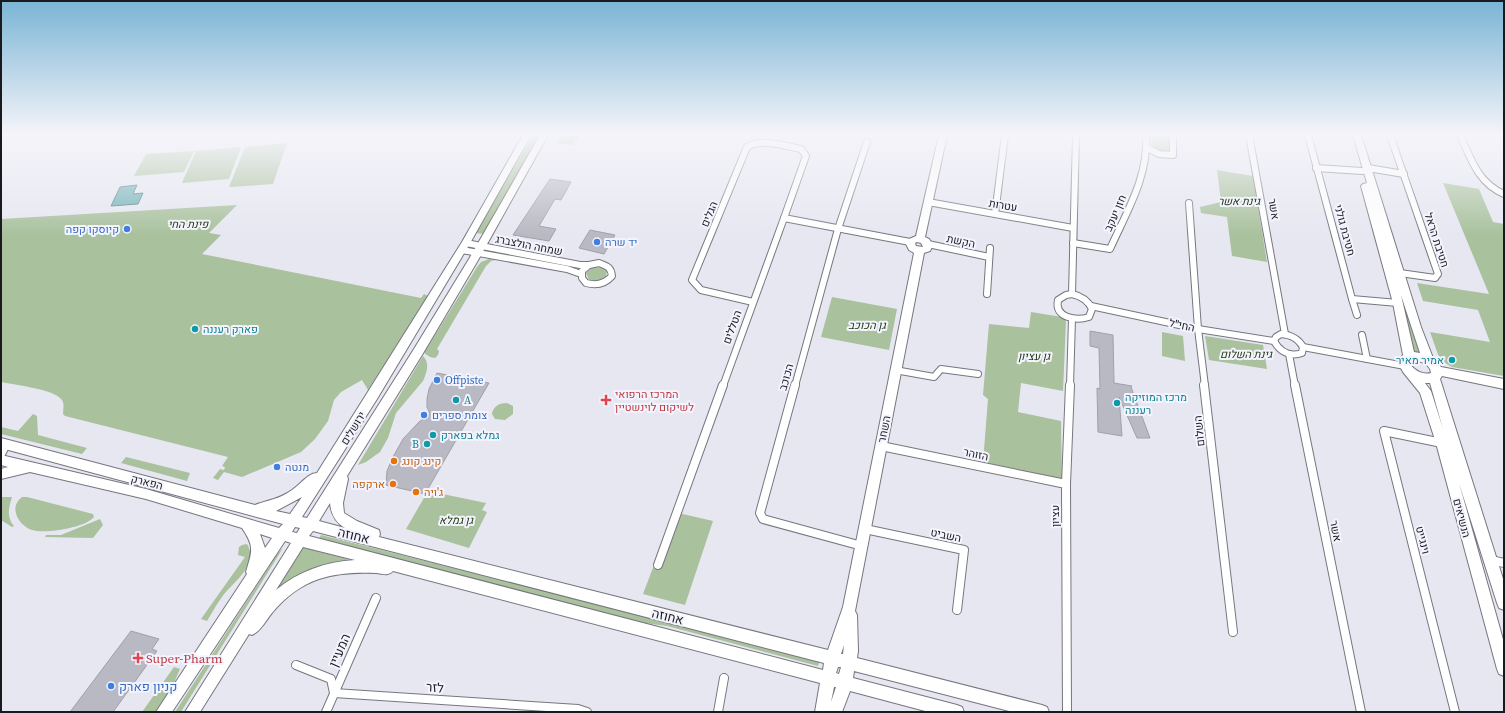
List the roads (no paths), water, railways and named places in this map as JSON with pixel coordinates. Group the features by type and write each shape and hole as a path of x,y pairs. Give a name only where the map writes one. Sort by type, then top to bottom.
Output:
{"main road":[{"name":"ירושלים","path":"163,712 331,463 464,247 508,168"},
{"name":"ירושלים","path":"192,712 414,358 525,168"},
{"name":"השחר","path":"822,712 832,658 850,607 895,370 922,245 928,202 936,168"},
{"name":"הנשיאים","path":"1365,170 1429,361"},
{"name":"הנשיאים","path":"1365,170 1398,303 1408,365 1425,391 1442,444 1504,669"},
{"path":"910,242 915,239 922,245"},
{"path":"1436,374 1435,366 1429,361 1415,356 1408,365 1423,378 1436,374 1504,384"},
{"name":"הנשיאים","path":"1436,374 1465,482 1504,603"},
{"name":"הפארק","path":"2,447 293,520"},
{"name":"הפארק","path":"1,460 146,494 283,535"},
{"path":"252,510 273,507 291,499 331,463"},
{"path":"347,465 336,502 337,512 340,518 352,526 437,557"},
{"path":"1,474 22,468 36,468"},
{"name":"אחוזה","path":"293,520 1042,712"},
{"path":"246,523 256,536 259,549 250,581"},
{"name":"אחוזה","path":"283,535 957,712"},
{"path":"226,659 277,597 311,575 333,568 364,566 435,575"},
{"name":"השחר","path":"835,712 846,683 851,651 850,607"}],"street":[{"name":"הגלים","path":"738,168 692,280 701,290 753,302"},
{"name":"הגלים","path":"784,218 802,168"},
{"name":"הכוכב","path":"858,168 838,229 760,513 763,519 862,546"},
{"path":"995,214 1001,168"},
{"path":"1072,294 1075,168"},
{"name":"חזן יעקב","path":"1073,243 1110,250 1142,178 1144,168"},
{"name":"אשר","path":"1256,168 1285,334"},
{"name":"חטיבת גולני","path":"1316,168 1357,315"},
{"path":"1323,168 1365,170 1404,174"},
{"name":"חטיבת הראל","path":"1400,273 1435,278 1438,274 1402,168"},
{"path":"1476,168 1482,180 1493,191 1504,194"},
{"name":"עטרות","path":"928,202 1073,228"},
{"name":"השלום","path":"1189,203 1198,329 1233,632"},
{"path":"784,218 910,242"},
{"name":"הטללים","path":"658,564 784,218"},
{"name":"הקשת","path":"922,245 989,257"},
{"name":"שמחה הולצברג","path":"464,247 580,265 589,265"},
{"name":"הקשת","path":"987,294 990,248"},
{"name":"שמחה הולצברג","path":"479,249 567,269 581,274"},
{"path":"599,263 608,266 611,269 612,276 605,283 595,285 583,281 581,274 589,265 599,263"},
{"path":"1072,294 1083,298 1091,306 1091,313 1089,317 1078,320 1072,319 1059,311 1056,303 1061,297 1072,294"},
{"path":"1352,299 1398,303"},
{"name":"החי\"ל","path":"1091,306 1198,329 1274,341"},
{"name":"עציון","path":"1067,712 1066,484 1072,319"},
{"path":"1303,347 1303,350 1298,354 1289,354 1279,349 1274,341 1278,335 1285,334 1299,340 1303,347 1408,365"},
{"path":"1362,335 1367,359"},
{"name":"אשר","path":"1289,354 1361,712"},
{"path":"895,370 934,377 941,370 978,374"},
{"name":"וינגייט","path":"1442,444 1384,432 1455,712"},
{"name":"הזוהר","path":"881,446 1066,484"},
{"name":"השביט","path":"865,529 964,550 957,610"},
{"path":"1491,560 1504,563"},
{"name":"המעיין","path":"326,712 376,598"},
{"path":"296,665 331,679 334,693"},
{"path":"718,712 724,678"},
{"name":"לזר","path":"334,693 570,709 587,712"}],"water":[{"path":"137,185 133,194 143,193 138,204 111,206 120,187"}],"place":[{"name":"קיוסקו קפה","path":"127,229"},
{"name":"יד שרה","path":"597,242"},
{"name":"פארק רעננה","path":"195,329"},
{"name":"אמיר מאיר","path":"1452,360"},
{"name":"Offpiste","path":"437,380"},
{"name":"A","path":"456,400"},
{"name":"המרכז הרפואי לשיקום לוינשטיין","path":"606,400"},
{"name":"מרכז המוזיקה רעננה","path":"1117,403"},
{"name":"צומת ספרים","path":"424,415"},
{"name":"גמלא בפארק","path":"433,435"},
{"name":"B","path":"427,444"},
{"name":"קינג קונג","path":"394,461"},
{"name":"מנטה","path":"277,467"},
{"name":"ארקפה","path":"393,484"},
{"name":"ג'ויה","path":"416,492"},
{"name":"Super-Pharm","path":"138,658"},
{"name":"קניון פארק","path":"111,686"}],"park label":[{"name":"גינת אשר","path":"1239,201"},
{"name":"פינת החי","path":"188,224"},
{"name":"גן הכוכב","path":"867,325"},
{"name":"גינת השלום","path":"1246,354"},
{"name":"גן עציון","path":"1034,356"},
{"name":"גן גמלא","path":"456,520"}]}
